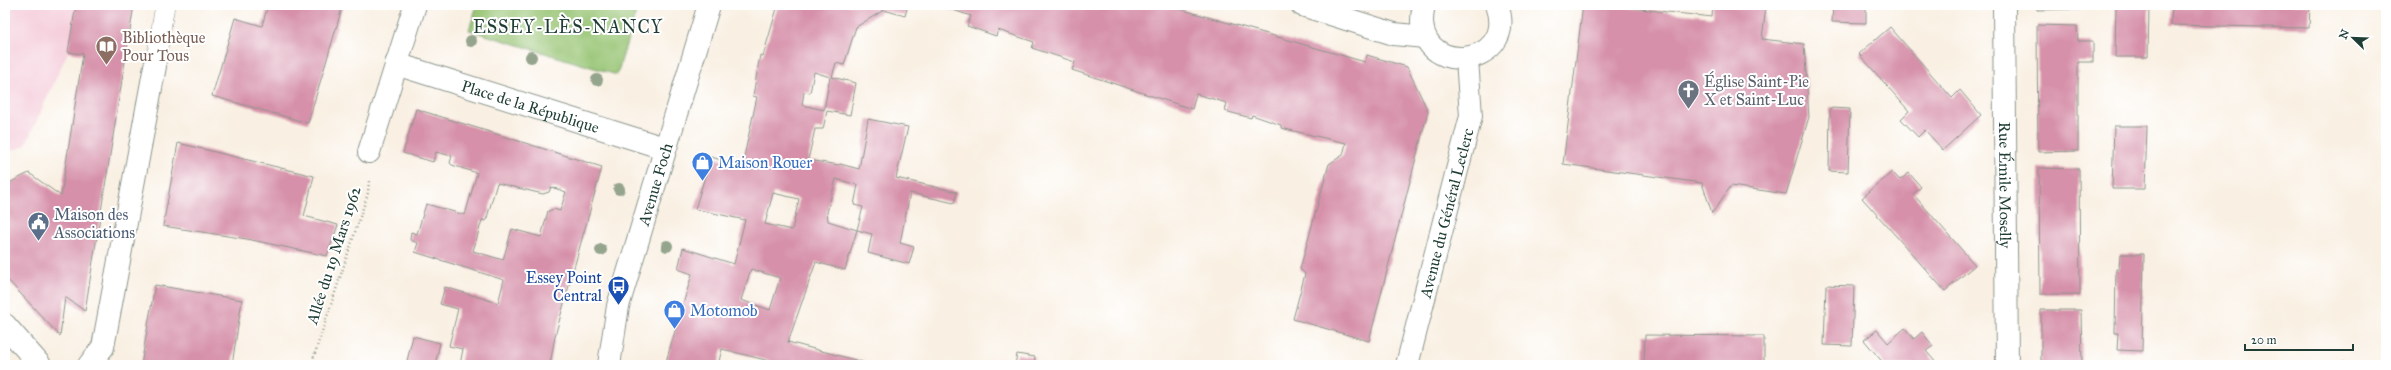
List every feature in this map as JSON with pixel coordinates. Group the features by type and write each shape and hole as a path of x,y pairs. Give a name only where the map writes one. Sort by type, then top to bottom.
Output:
{"street":[{"path":"370,152 414,5"},
{"name":"Avenue Foch","path":"609,365 618,306 708,5"},
{"path":"1302,5 1394,34 1425,37"},
{"path":"1424,5 1421,19 1425,37 1434,49 1450,58 1467,59 1481,54 1494,42 1500,27 1501,14 1497,5"},
{"name":"Rue Émile Moselly","path":"2004,5 2007,365"},
{"name":"Avenue du Général Leclerc","path":"1407,365 1471,116 1467,59"},
{"name":"Place de la République","path":"396,64 664,148"},
{"path":"89,365 103,347 155,66"},
{"path":"5,325 40,365"}],"lane":[{"path":"155,66 165,5"}],"path":[{"name":"Allée du 19 Mars 1962","path":"311,365 368,193 370,152"}],"shaded area":[{"path":"5,5 134,5 124,61 68,52 25,146 5,153"}],"green space":[{"path":"477,5 638,5 617,75 469,30"}],"building":[{"path":"76,5 134,5 85,311 65,297 60,336 5,277 5,185 29,173 61,196 83,54 68,52"},
{"path":"268,5 343,5 308,123 212,96 235,18 262,26"},
{"path":"778,5 908,5 905,16 884,10 856,27 844,65 836,63 832,77 856,83 850,115 827,111 823,129 815,129 808,160 840,164 859,169 868,119 908,127 896,178 957,192 954,203 910,193 900,243 914,247 909,264 868,253 872,234 857,230 845,270 816,262 788,342 874,365 785,365 722,349 718,365 665,365 692,274 678,269 683,248 734,264 745,220 695,209 711,157 742,166 757,97 753,96 760,55 763,56","holes":["814,72 830,77 824,110 802,105 804,92 810,93","836,179 858,185 854,205 863,207 857,230 828,221 827,212","773,193 799,199 792,230 765,224","751,269 780,278 770,310 741,300"]},
{"path":"938,5 1166,5 1365,62 1367,55 1407,67 1428,111 1369,341 1293,319 1305,274 1300,269 1329,164 1343,155 1346,143 1281,128 1281,125 1252,115 1251,118 1225,111 1227,103 1196,94 1192,109 1072,70 1075,62 1032,48 1034,42 998,30 996,36 967,26 971,16"},
{"name":"Église Saint-Pie X et Saint-Luc","path":"1583,5 1604,5 1712,17 1713,5 1766,5 1762,39 1804,44 1809,117 1786,194 1731,186 1712,213 1702,183 1563,164"},
{"path":"1833,5 1866,5 1866,23 1832,22"},
{"path":"2037,5 2095,6 2077,9 2037,10"},
{"path":"2116,5 2149,5 2148,57 2115,57"},
{"path":"2172,5 2310,5 2309,28 2171,25"},
{"path":"2037,25 2077,26 2078,41 2093,41 2093,62 2078,62 2078,151 2038,152"},
{"path":"1890,27 1952,98 1960,90 1981,115 1943,150 1925,130 1918,137 1901,119 1909,111 1859,54"},
{"path":"1830,108 1850,109 1848,172 1829,171"},
{"path":"416,109 602,167 555,336 550,365 460,365 463,349 449,346 458,309 440,304 445,287 498,303 504,280 415,252 418,243 410,240 411,232 417,234 426,204 465,215 477,173 452,165 450,163 452,156 436,152 433,162 403,153","holes":["497,183 543,194 549,192 551,187 566,192 560,211 554,209 548,211 541,237 512,229 503,260 473,251 482,220 486,221"]},
{"path":"2114,126 2147,126 2145,189 2112,189"},
{"path":"178,143 314,176 304,216 338,225 327,256 247,239 163,226"},
{"path":"2039,168 2079,169 2080,294 2040,294"},
{"path":"1892,172 1900,180 1909,173 1921,187 1913,194 1975,265 1945,291 1862,198"},
{"path":"2120,254 2144,254 2142,351 2117,350 2118,333 2115,333 2116,269 2119,269"},
{"path":"155,285 242,300 232,365 141,365"},
{"path":"1826,285 1854,286 1852,346 1824,345"},
{"path":"2041,310 2081,310 2082,365 2041,365"},
{"path":"1905,328 1914,339 1922,332 1933,346 1926,351 1938,365 1885,365 1864,340 1877,330 1888,343"},
{"path":"1645,335 1764,336 1764,362 1774,362 1774,365 1644,364"},
{"path":"413,336 440,343 435,365 406,365"},
{"path":"1017,354 1035,357 1034,365 1015,365"},
{"path":"2345,362 2345,365 2305,365 2305,364"}],"place":[{"name":"Bibliothèque Pour Tous","path":"106,66"},
{"name":"Église Saint-Pie X et Saint-Luc","path":"1689,110"},
{"name":"Maison Rouer","path":"703,182"},
{"name":"Maison des Associations","path":"39,242"},
{"name":"Essey Point Central","path":"618,306"},
{"name":"Motomob","path":"675,330"}],"district":[{"name":"ESSEY-LÈS-NANCY","path":"568,27"}]}
